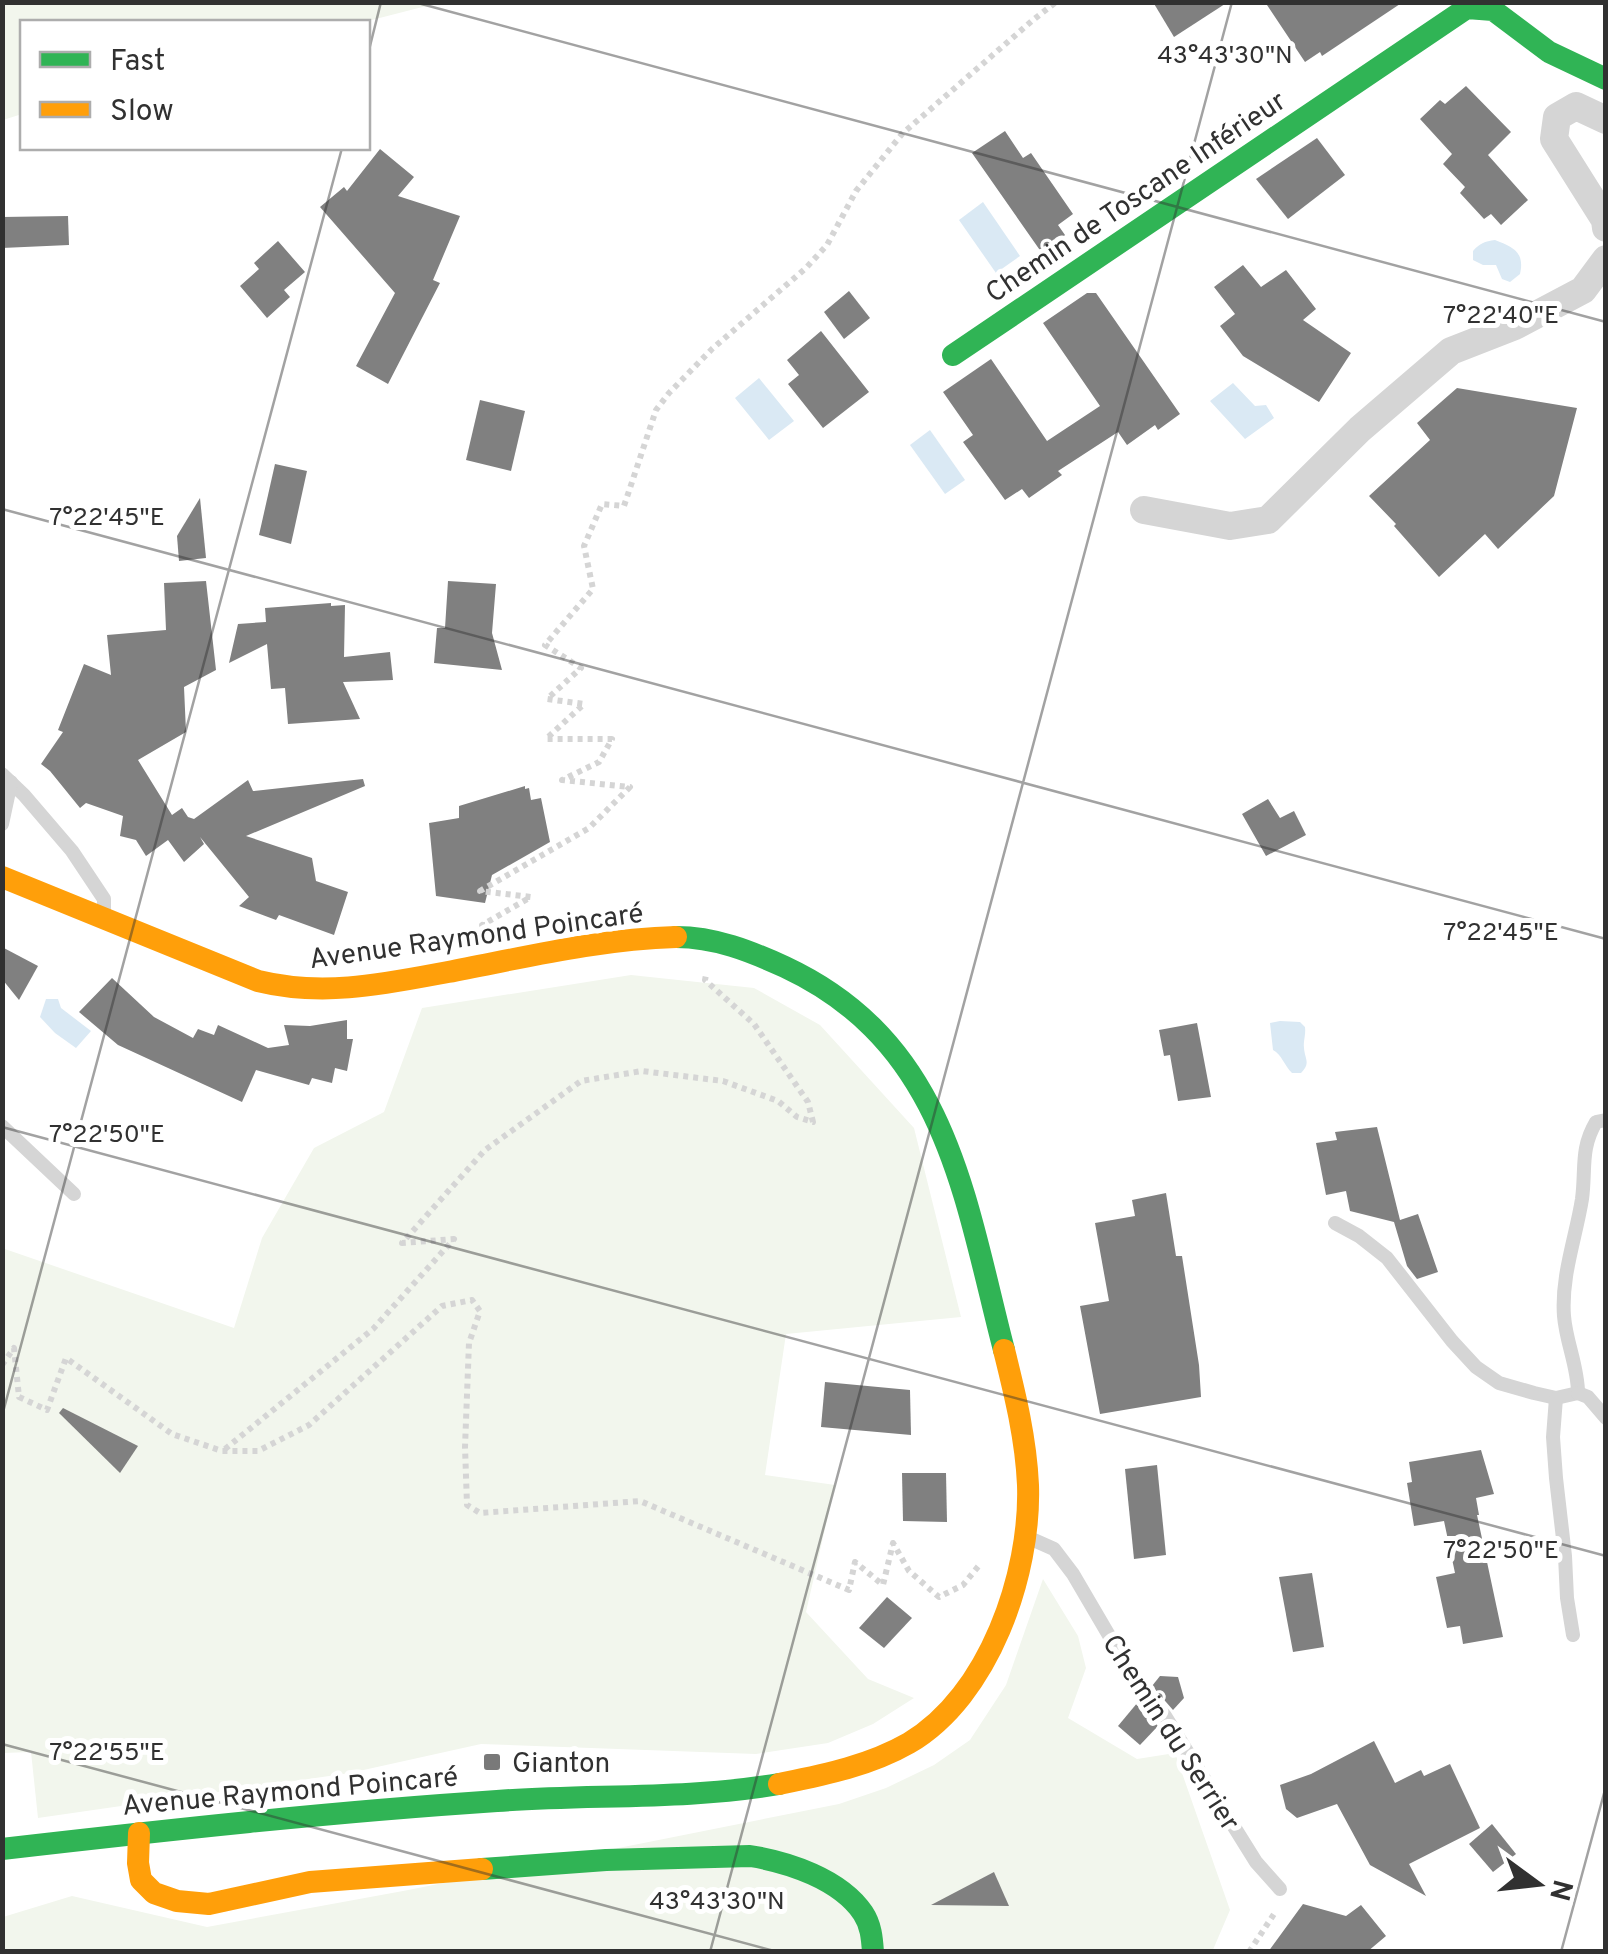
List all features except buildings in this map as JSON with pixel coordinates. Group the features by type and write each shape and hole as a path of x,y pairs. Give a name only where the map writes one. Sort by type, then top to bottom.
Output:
{"main road":[{"name":"Chemin de Toscane Inférieur","path":"953,355 1468,8 1493,10 1549,52 1606,80"},
{"name":"Avenue Raymond Poincaré","path":"2,877 258,982 300,991 379,986 534,956 669,937 705,939 804,976 860,1014 884,1038 903,1060 939,1122 951,1152 1017,1401 1028,1501 1011,1598 974,1679 945,1716 909,1742 842,1770 748,1790 495,1801 2,1849"},
{"path":"139,1834 141,1880 154,1893 177,1902 209,1904 310,1882 606,1860 770,1858 812,1876 858,1907 871,1933 873,1952"}],"street":[{"path":"1606,120 1576,106 1556,117 1554,138 1605,220 1606,228"},
{"path":"1144,510 1230,526 1268,520 1360,429 1452,351 1515,326 1583,290 1606,259"}],"lane":[{"path":"2,824 7,778"},
{"path":"7,778 90,876 104,899 104,919"},
{"path":"1578,1393 1564,1312 1567,1280 1582,1196 1586,1140 1596,1122 1606,1120"},
{"path":"2,1126 74,1194"},
{"path":"1335,1224 1359,1236 1387,1258 1476,1367 1499,1383 1556,1398 1578,1393 1588,1396 1606,1418"},
{"path":"1556,1398 1556,1478 1573,1635"},
{"name":"Chemin du Serrier","path":"1024,1535 1054,1548 1131,1678 1165,1716 1256,1862 1280,1889"}],"path":[{"path":"496,924 482,924 531,897 480,891 589,828 630,787 562,780 599,762 612,739 546,739 584,704 548,700 581,668 545,644 593,589 584,546 602,504 624,506 656,410 712,350 827,245 856,191 902,134 1056,2"},
{"path":"222,1451 372,1329 454,1239 402,1243 485,1150 581,1081 642,1072 723,1081 778,1101 797,1116 814,1122 808,1102 754,1024 705,980 705,939"},
{"path":"2,1365 14,1348 18,1397 47,1410 66,1358 172,1434 222,1451 258,1451 310,1425 442,1306 472,1300 480,1311 469,1343 467,1506 480,1513 640,1501 849,1590 855,1562 883,1585 893,1543 910,1571 939,1597 963,1585 984,1560"},
{"path":"1250,1952 1276,1911 1280,1889"}],"shaded area":[{"path":"3,2 438,2 370,20 20,20 20,115 3,120"},
{"path":"983,202 1020,256 996,273 959,220"},
{"path":"1495,240 1512,248 1521,260 1520,274 1510,282 1502,279 1496,265 1473,260 1475,249"},
{"path":"759,378 794,421 769,440 735,398"},
{"path":"1233,383 1255,406 1266,405 1274,418 1245,439 1210,401"},
{"path":"930,430 965,480 945,494 910,445"},
{"path":"631,975 754,988 820,1025 914,1128 961,1317 786,1334 765,1475 835,1485 806,1612 868,1679 914,1698 873,1724 828,1743 756,1754 481,1744 350,1773 38,1818 31,1752 3,1753 2,1248 234,1328 262,1238 314,1148 384,1112 422,1008"},
{"path":"46,999 58,999 61,1008 91,1031 76,1048 40,1017"},
{"path":"1300,1022 1305,1027 1307,1064 1301,1073 1292,1073 1273,1050 1270,1023"},
{"path":"1043,1579 1078,1636 1086,1668 1068,1718 1137,1759 1175,1753 1230,1910 1212,1952 3,1952 3,1917 72,1896 207,1927 839,1804 886,1788 934,1765 970,1740 1006,1685"}],"traffic: fast":[{"path":"953,355 1467,8 1493,10 1549,52 1606,79"},
{"path":"676,937 732,946 785,967 839,999 882,1037 915,1081 940,1129 976,1236 1004,1350"},
{"path":"2,1849 373,1810 708,1792 779,1784"},
{"path":"482,1869 606,1860 750,1856 765,1859 812,1874 853,1901 866,1918 873,1952"}],"traffic: slow":[{"path":"2,877 258,981 282,986 330,988 377,984 590,945 676,937"},
{"path":"779,1784 862,1764 909,1743 937,1722 983,1664 1013,1593 1027,1520 1025,1451 1004,1350"},
{"path":"139,1833 141,1880 154,1893 177,1901 209,1904 310,1882 482,1869"}],"place":[{"name":"Gianton","path":"492,1762"}]}
